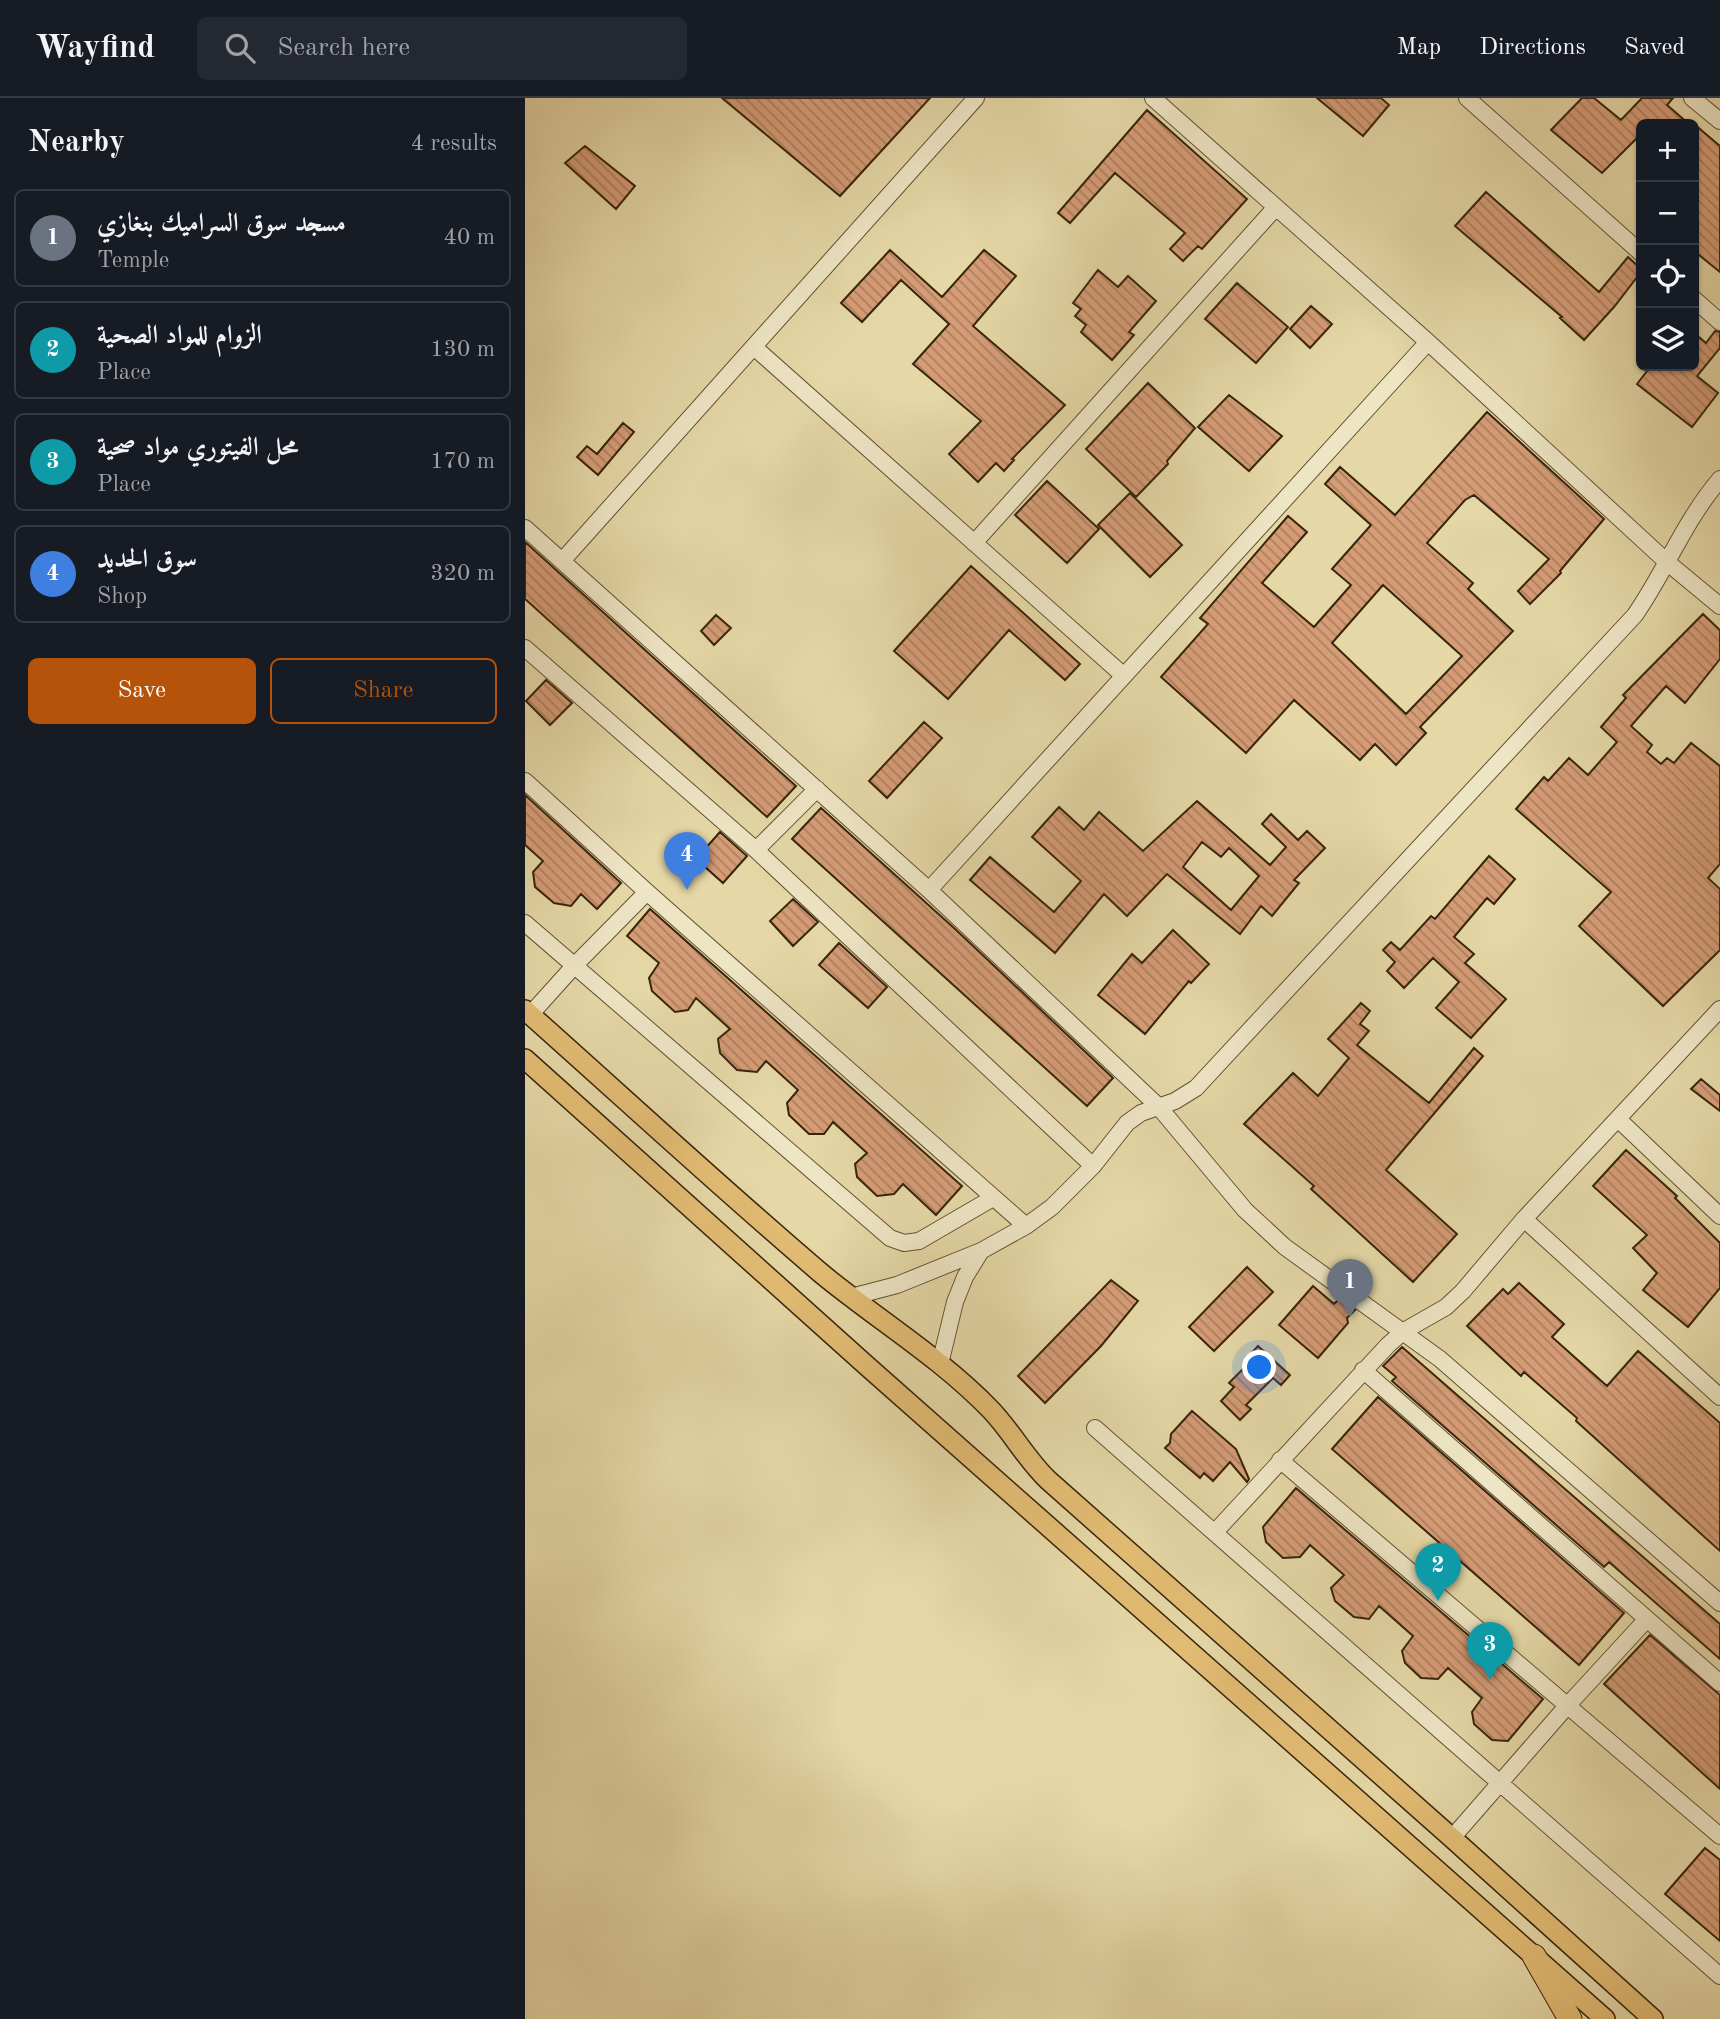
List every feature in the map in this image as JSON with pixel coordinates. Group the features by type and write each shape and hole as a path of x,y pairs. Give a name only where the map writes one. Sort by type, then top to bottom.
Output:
{"highway":[{"path":"1534,1956 1570,2019"}],"main road":[{"path":"527,1012 716,1183 851,1297 940,1364 991,1411 1048,1480 1653,2019"},
{"path":"525,1059 877,1375 1605,2019"}],"lane":[{"path":"562,561 976,98"},
{"path":"1153,98 1428,342 1668,563 1720,606"},
{"path":"1467,98 1636,249"},
{"path":"1692,98 1720,121"},
{"path":"974,543 1276,207"},
{"path":"1699,303 1720,322"},
{"path":"929,890 1428,342"},
{"path":"754,347 1124,676"},
{"path":"851,1297 897,1286 981,1251 1026,1226 1052,1207 1093,1166 1127,1124 1196,1088 1635,615 1668,563 1690,519 1720,479"},
{"path":"525,528 929,890 1158,1106 1245,1210 1265,1228 1325,1278 1404,1331 1440,1359 1720,1603"},
{"path":"525,648 756,850 1093,1166"},
{"path":"525,781 1026,1226"},
{"path":"756,850 817,789"},
{"path":"527,1012 647,892"},
{"path":"525,923 890,1238 904,1243 919,1241 993,1198"},
{"path":"1215,1532 1363,1370 1404,1331 1446,1307 1463,1291 1524,1219 1720,1009"},
{"path":"1619,1120 1720,1216"},
{"path":"1524,1219 1720,1397"},
{"path":"940,1364 955,1302 965,1277 981,1251"},
{"path":"1363,1370 1720,1683"},
{"path":"1095,1428 1720,1976"},
{"path":"1280,1460 1720,1836"},
{"path":"1452,1838 1647,1619"}],"building":[{"path":"722,98 930,98 840,196"},
{"path":"1317,98 1381,98 1389,105 1363,136"},
{"path":"1582,98 1594,98 1621,120 1642,98 1673,98 1667,105 1683,119 1636,119 1636,139 1602,173 1551,130"},
{"path":"1147,110 1247,199 1202,249 1198,246 1183,261 1170,249 1185,233 1115,173 1070,223 1058,213"},
{"path":"1699,128 1720,146 1720,272 1699,255"},
{"path":"585,146 635,186 616,209 565,163"},
{"path":"1486,192 1599,292 1628,257 1636,264 1636,278 1584,340 1560,318 1562,317 1455,226"},
{"path":"890,250 942,297 984,250 1016,276 973,326 1065,405 1012,459 1014,460 1004,471 996,463 978,482 949,454 981,421 913,364 949,324 901,280 862,322 841,303"},
{"path":"1098,270 1118,287 1128,276 1156,301 1129,332 1134,335 1112,360 1081,332 1086,325 1075,316 1081,309 1073,303"},
{"path":"1237,283 1288,327 1256,363 1205,319"},
{"path":"1311,306 1332,324 1310,348 1290,329"},
{"path":"1715,331 1720,332 1720,348 1697,376 1718,393 1692,427 1637,384 1647,371 1699,371 1699,337 1706,343"},
{"path":"1148,383 1195,428 1167,461 1168,464 1136,497 1086,449"},
{"path":"1229,395 1282,436 1249,471 1198,427"},
{"path":"1487,412 1604,519 1561,573 1530,604 1518,591 1549,559 1474,495 1465,500 1427,543 1473,583 1468,589 1513,631 1420,727 1426,733 1396,765 1375,744 1360,760 1294,700 1246,753 1161,677 1208,624 1200,618 1288,516 1307,532 1262,583 1314,627 1351,585 1332,569 1371,525 1325,484 1340,467 1395,515","holes":["1383,585 1462,656 1406,714 1332,643"]},
{"path":"623,423 634,432 598,475 577,457 587,446 597,454"},
{"path":"1047,481 1099,529 1067,563 1015,515"},
{"path":"1130,493 1182,545 1150,577 1098,525"},
{"path":"525,542 796,786 767,817 525,599"},
{"path":"971,566 1080,664 1065,680 1009,630 948,699 894,651"},
{"path":"1703,614 1720,630 1720,659 1685,703 1666,686 1631,726 1652,745 1647,752 1661,764 1667,758 1674,763 1691,743 1720,766 1720,864 1708,878 1720,889 1720,950 1663,1006 1579,926 1611,892 1516,809 1544,777 1548,781 1569,758 1588,775 1617,742 1601,727 1626,698 1623,695"},
{"path":"716,615 731,628 714,645 701,631"},
{"path":"546,680 572,703 550,725 526,701"},
{"path":"924,722 942,738 887,798 869,781"},
{"path":"525,795 621,883 597,909 581,894 571,906 554,903 535,887 533,872 543,861 525,845"},
{"path":"1197,801 1270,865 1286,847 1262,824 1271,814 1298,840 1307,831 1325,848 1294,880 1299,883 1272,916 1261,906 1240,934 1167,874 1127,916 1104,894 1055,953 970,880 990,857 1054,912 1081,881 1032,837 1059,807 1084,830 1099,812 1143,851","holes":["1202,842 1221,857 1229,848 1259,876 1231,910 1183,867"]},
{"path":"821,808 954,928 1113,1078 1087,1106 792,839"},
{"path":"720,832 747,856 723,883 696,859"},
{"path":"1489,856 1515,879 1494,904 1487,898 1454,937 1474,954 1465,963 1506,999 1471,1038 1436,1008 1459,982 1433,958 1404,988 1387,971 1395,962 1383,950 1391,942 1400,950 1431,916 1435,919"},
{"path":"793,899 818,922 793,946 770,921"},
{"path":"650,909 962,1186 936,1215 903,1184 894,1194 877,1196 857,1177 855,1164 867,1153 833,1122 824,1134 809,1134 789,1115 787,1103 798,1090 766,1061 757,1072 737,1070 720,1053 718,1039 730,1029 696,998 688,1010 675,1012 652,991 649,978 659,963 627,936"},
{"path":"1173,930 1209,964 1191,983 1189,981 1145,1034 1098,995 1132,954 1142,963"},
{"path":"839,943 887,987 868,1008 819,965"},
{"path":"1361,1003 1370,1011 1360,1024 1369,1031 1357,1045 1429,1103 1474,1048 1483,1056 1386,1170 1457,1234 1413,1282 1311,1189 1314,1186 1244,1124 1293,1073 1318,1096 1349,1058 1328,1039"},
{"path":"1701,1079 1720,1095 1720,1111 1691,1089"},
{"path":"1626,1150 1677,1196 1675,1198 1720,1243 1720,1288 1688,1327 1643,1290 1657,1273 1633,1248 1647,1235 1593,1186"},
{"path":"1247,1267 1273,1292 1214,1351 1189,1327"},
{"path":"1111,1280 1138,1301 1101,1346 1045,1403 1018,1376"},
{"path":"1519,1283 1564,1324 1552,1337 1607,1386 1638,1351 1720,1423 1720,1551 1576,1421 1577,1418 1524,1372 1521,1376 1467,1326 1503,1289 1508,1294"},
{"path":"1313,1286 1334,1304 1339,1299 1355,1310 1347,1318 1348,1323 1318,1358 1279,1325"},
{"path":"1258,1346 1290,1375 1281,1385 1273,1378 1246,1405 1251,1409 1240,1420 1221,1401 1234,1387 1229,1383 1252,1360 1249,1356"},
{"path":"1402,1347 1720,1624 1720,1659 1609,1562 1604,1567 1392,1381 1396,1377 1383,1366"},
{"path":"1378,1397 1624,1613 1579,1665 1332,1449"},
{"path":"1192,1411 1236,1449 1249,1479 1247,1482 1230,1462 1213,1481 1204,1473 1200,1478 1165,1448 1170,1443 1171,1434"},
{"path":"1296,1488 1543,1699 1508,1741 1492,1740 1474,1724 1472,1712 1482,1698 1448,1668 1438,1679 1421,1678 1405,1663 1402,1651 1413,1636 1379,1606 1369,1619 1354,1617 1335,1601 1331,1588 1344,1575 1310,1545 1300,1557 1283,1558 1266,1542 1263,1527"},
{"path":"1650,1635 1720,1695 1720,1789 1604,1684"},
{"path":"1705,1848 1720,1860 1720,1941 1665,1894"}],"place":[{"name":"سوق الحديد","path":"687,890"},
{"name":"مسجد سوق السراميك بنغازي","path":"1350,1317"},
{"name":"الزوام للمواد الصحية","path":"1438,1601"},
{"name":"محل الفيتوري مواد صحية","path":"1490,1680"}]}
